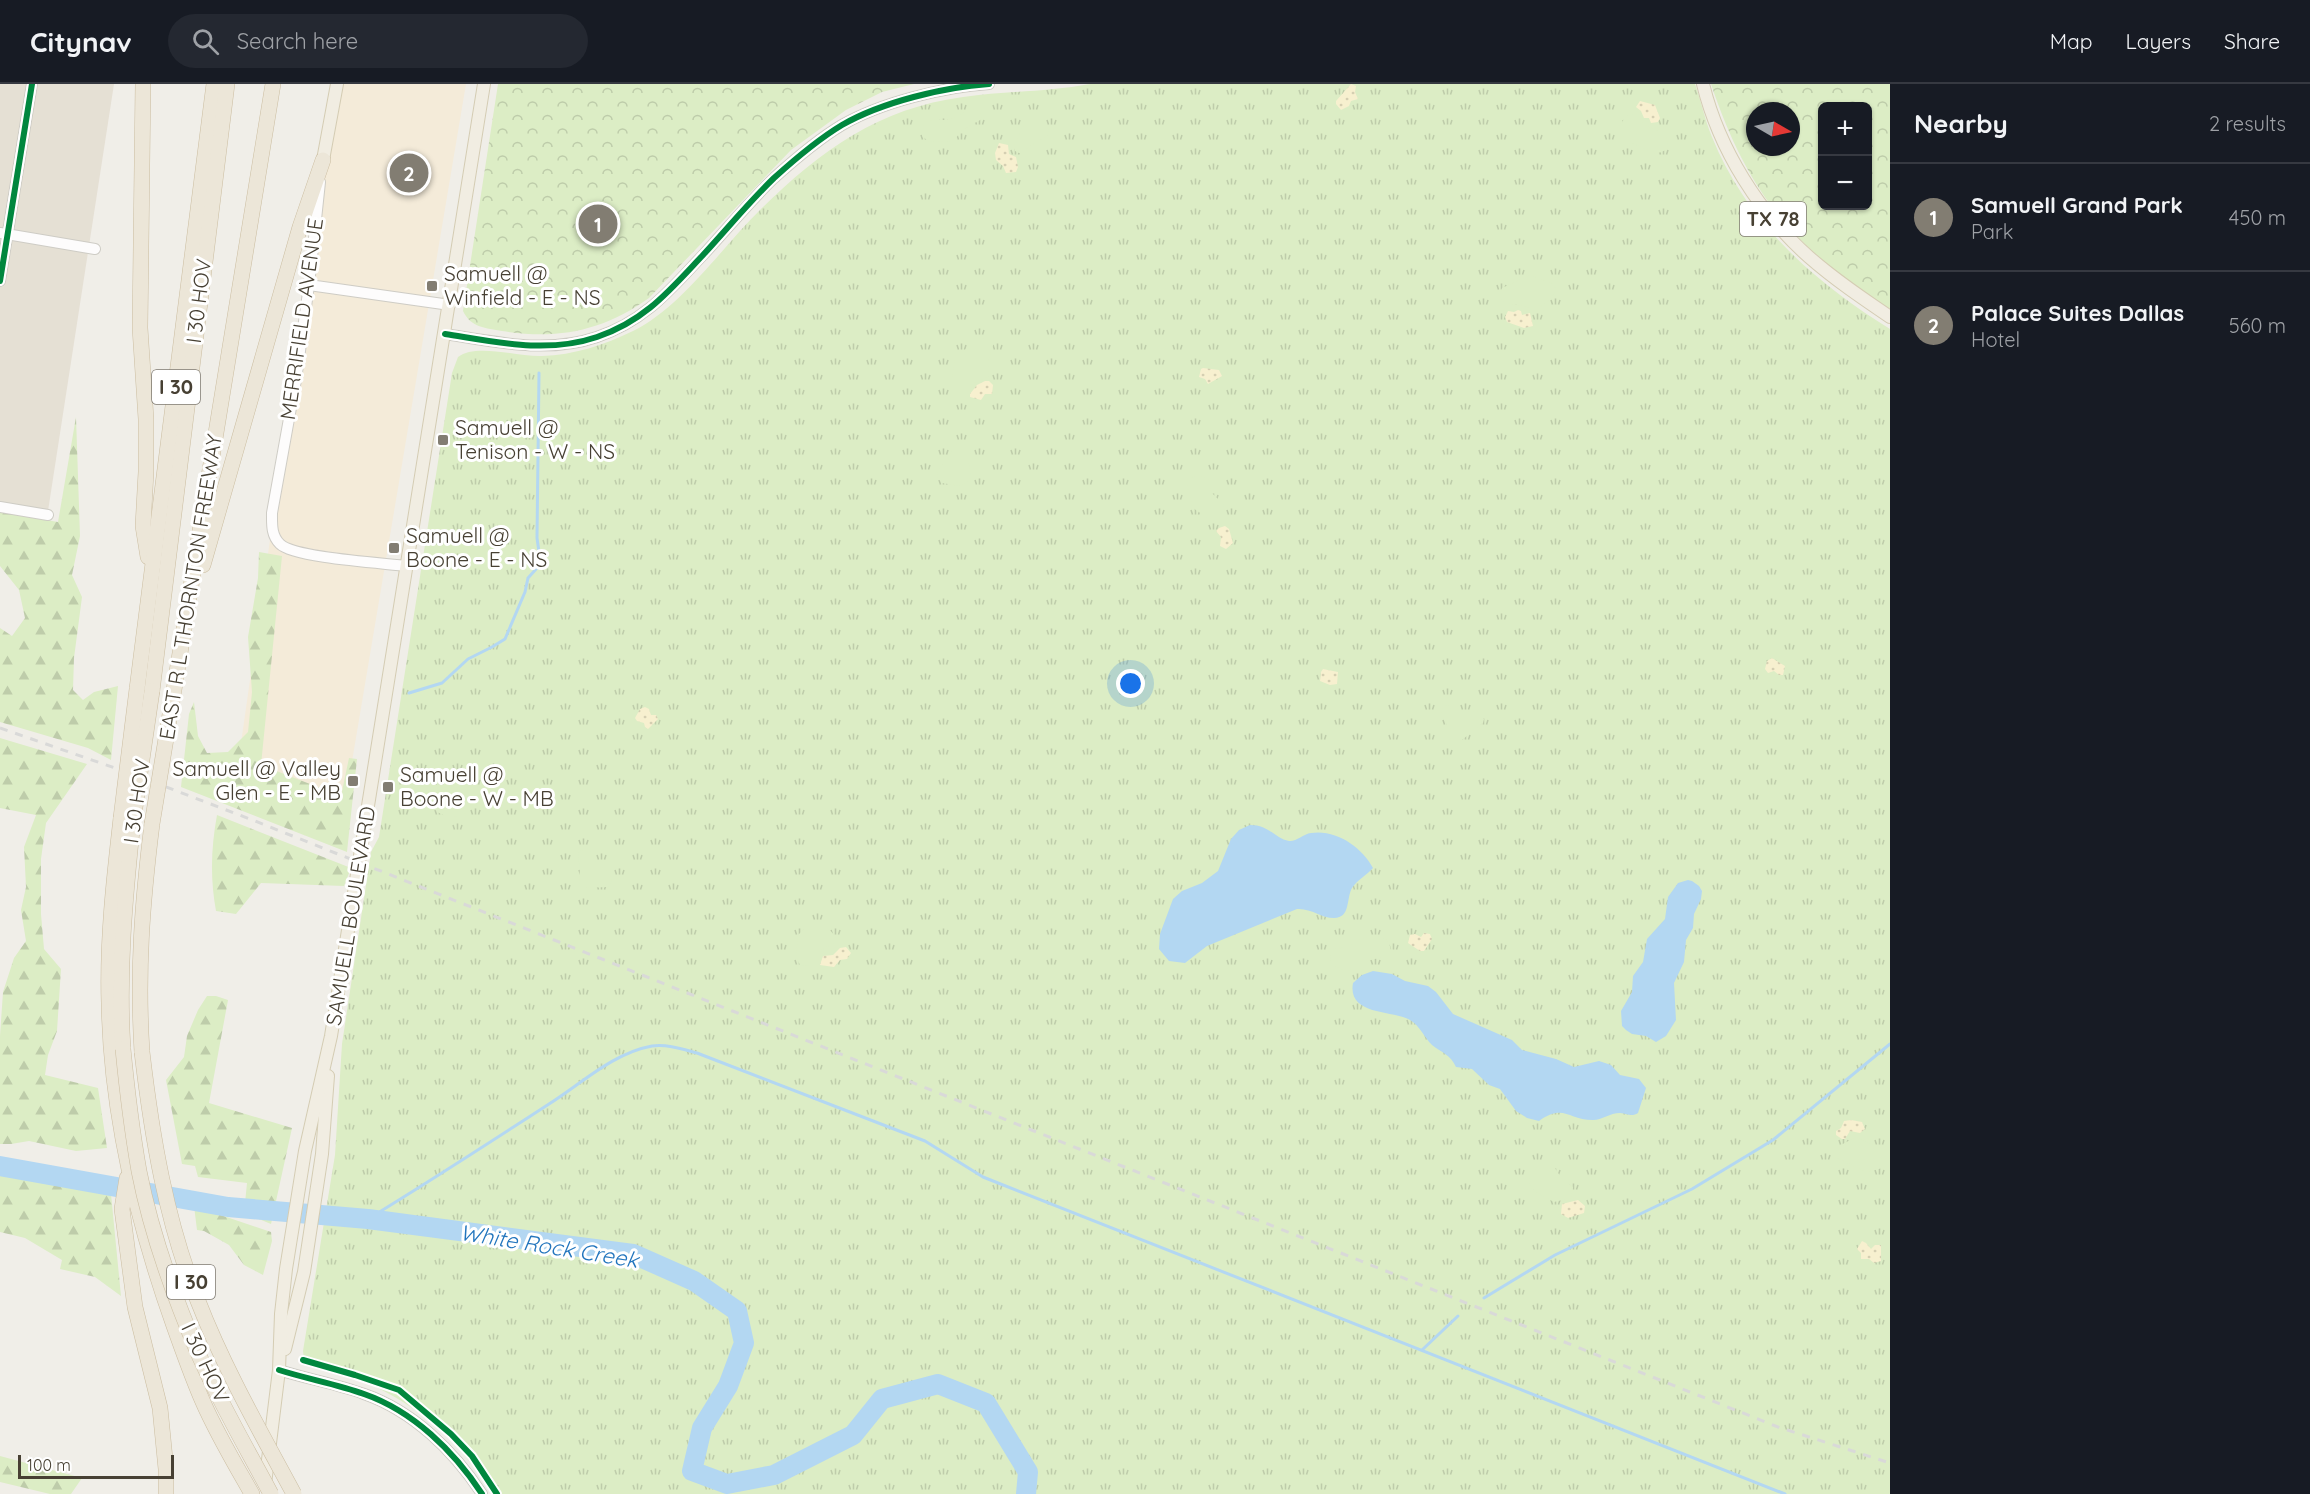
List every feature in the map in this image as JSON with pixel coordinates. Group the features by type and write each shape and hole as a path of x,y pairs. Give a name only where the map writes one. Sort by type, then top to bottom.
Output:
{"highway":[{"path":"143,84 140,328 146,419 143,526 151,576"},
{"name":"EAST R L THORNTON FREEWAY","path":"214,84 151,576 144,690 109,948 120,1127 128,1172 155,1272 186,1360 203,1403 252,1494"},
{"name":"I 30 HOV","path":"144,690 227,84"},
{"name":"EAST R L THORNTON FREEWAY","path":"273,84 152,824 143,897 140,949 142,1052 149,1116 160,1171 183,1260 214,1341 235,1386 294,1494"},
{"path":"184,625 240,441 300,227 323,159"},
{"name":"I 30 HOV","path":"117,1050 140,1173 166,1269 198,1354 271,1494"},
{"path":"128,1172 122,1209 129,1271 142,1337 160,1407 166,1494"}],"main road":[{"name":"MERRIFIELD AVENUE","path":"323,159 337,84"},
{"name":"SAMUELL BOULEVARD","path":"263,1494 279,1370 281,1314 286,1269 304,1150 331,1036 484,84"},
{"name":"TX 78","path":"1703,84 1720,135 1750,186 1778,225 1810,257 1890,317"},
{"name":"SAMUELL BOULEVARD","path":"279,1370 304,1272 322,1154 331,1036"}],"street":[{"path":"0,281 4,234 32,84"},
{"path":"445,334 518,345 544,346 572,343 616,330 641,316 662,299 775,178 811,146 843,124 920,95 948,88 989,84"},
{"name":"MERRIFIELD AVENUE","path":"323,159 296,380 272,513 272,526 275,537 287,549 330,557 407,566"},
{"path":"4,234 94,249"},
{"path":"309,285 450,305"},
{"path":"0,507 48,515"},
{"path":"279,1370 364,1394 388,1404 431,1434 470,1476 482,1494"}],"shaded area":[{"path":"0,84 114,84 46,524 0,517"},
{"path":"335,84 466,84 343,815 237,771"}],"green space":[{"path":"498,84 914,84 882,92 846,110 791,150 649,298 632,309 597,325 579,330 523,334 485,328 470,321 463,311"},
{"path":"1090,84 1695,84 1710,131 1727,168 1763,223 1809,270 1890,329 1890,1494 492,1494 469,1460 428,1419 395,1397 369,1384 316,1366 304,1359 303,1351 335,1155 342,1044 371,852 379,837 452,373 458,357 475,351 532,356 566,354 600,345 633,331 651,320 685,292 746,224 783,188 829,151 878,122 904,111 963,97"},
{"path":"1711,84 1890,84 1890,309 1856,287 1801,240 1758,187 1741,156"},
{"path":"972,109 980,111 982,119 962,130 953,142 928,141 922,136 922,128 930,121 949,120"},
{"path":"1629,114 1662,133 1667,139 1666,150 1656,154 1632,143 1622,123"},
{"path":"1024,124 1047,128 1050,133 1023,153 1019,153 1014,147"},
{"path":"1530,275 1554,284 1556,291 1548,301 1536,308 1503,301 1500,294 1502,288"},
{"path":"986,338 993,345 988,362 989,376 967,386 958,386 952,379 955,358 978,339"},
{"path":"76,417 80,536 72,575 82,597 74,658 73,690 83,700 94,692 118,686 111,760 88,748 0,722 0,628 12,636 25,618 19,590 0,566 0,512 58,522"},
{"path":"961,443 971,449 970,478 960,486 942,483 937,477 938,470 948,459 954,445"},
{"path":"1198,475 1208,478 1211,492 1223,504 1227,516 1222,520 1210,520 1193,508 1187,484 1190,478"},
{"path":"259,552 282,556 261,765 341,796 349,758 357,759 347,852 181,787 189,714 194,702 198,736 207,753 228,752 248,732 252,692 248,637 258,578"},
{"path":"1449,705 1464,711 1478,712 1484,719 1483,723 1457,744 1448,739 1448,727 1441,714 1443,706"},
{"path":"0,738 87,764 46,823 41,859 41,914 44,949 61,969 57,1031 48,1055 45,1075 98,1088 107,1148 76,1151 29,1141 0,1144 0,1036 3,992 14,958 26,941 21,910 26,887 24,847 36,815 0,808"},
{"path":"440,790 461,794 469,805 466,813 454,817 437,812 433,808 430,796"},
{"path":"217,815 351,868 344,886 261,883 236,914 216,911 212,863"},
{"path":"589,849 597,864 609,873 612,881 608,887 584,888 579,884 578,858 579,852"},
{"path":"804,929 829,929 836,937 835,942 820,951 809,966 800,965 796,957 798,935"},
{"path":"1373,936 1383,937 1388,941 1391,951 1388,956 1365,961 1346,971 1335,966 1331,961 1330,955 1333,949 1348,947 1357,940"},
{"path":"207,996 228,1000 209,1103 292,1128 271,1224 244,1213 247,1183 198,1177 195,1166 182,1164 166,1080 184,1057 187,1036"},
{"path":"1856,1137 1870,1144 1884,1146 1890,1154 1889,1161 1879,1169 1866,1172 1835,1157 1833,1152 1837,1147"},
{"path":"1543,1164 1553,1165 1562,1179 1573,1187 1571,1198 1554,1202 1532,1189 1530,1178"},
{"path":"0,1175 111,1194 121,1296 95,1277 60,1269 62,1260 25,1238 0,1232"},
{"path":"194,1206 271,1232 272,1241 263,1275 244,1265 229,1245 204,1231 197,1230"},
{"path":"0,1456 82,1478 71,1494 50,1494 0,1482"}],"sand":[{"path":"1351,84 1356,86 1355,92 1358,99 1351,101 1349,106 1341,110 1336,101"},
{"path":"1640,101 1655,105 1660,118 1658,122 1651,123 1649,118 1644,118 1636,107"},
{"path":"999,143 1008,145 1009,154 1016,157 1018,167 1016,172 1006,173 1003,166 996,160 995,153"},
{"path":"1518,310 1522,315 1530,313 1533,326 1524,328 1507,322 1505,317 1508,311"},
{"path":"1203,368 1219,370 1222,376 1208,384 1205,379 1199,377"},
{"path":"985,381 993,385 992,394 985,394 981,400 970,397 977,385"},
{"path":"1225,526 1229,529 1233,543 1226,549 1220,546 1221,537 1216,531"},
{"path":"1772,658 1785,666 1783,675 1774,671 1768,673 1765,669 1767,661"},
{"path":"1323,669 1338,672 1337,684 1330,685 1320,681"},
{"path":"645,707 649,709 651,715 656,715 658,719 648,729 644,723 635,718 640,709"},
{"path":"1424,933 1430,934 1432,939 1424,951 1408,943 1410,935 1415,934 1421,937"},
{"path":"846,947 851,953 847,959 840,960 834,967 820,965 823,956 833,955 840,948"},
{"path":"1844,1121 1862,1122 1865,1129 1860,1133 1850,1131 1845,1139 1836,1135 1836,1131 1841,1128"},
{"path":"1578,1200 1585,1206 1584,1213 1568,1218 1561,1214 1562,1204"},
{"path":"1862,1241 1871,1249 1875,1245 1881,1245 1881,1261 1874,1263 1869,1259 1861,1259 1861,1253 1857,1249"}],"water":[{"path":"1250,825 1263,827 1289,841 1320,832 1339,837 1362,853 1373,868 1352,888 1346,911 1339,917 1329,918 1297,909 1207,946 1185,963 1169,961 1159,949 1160,934 1173,899 1182,891 1202,883 1218,871 1231,839 1239,830"},
{"path":"1688,880 1699,886 1702,891 1701,899 1694,914 1693,928 1686,940 1684,962 1674,983 1676,1020 1666,1036 1656,1042 1646,1036 1632,1034 1626,1030 1622,1026 1621,1011 1632,992 1633,976 1643,962 1647,939 1665,919 1668,897 1678,883"},
{"path":"1373,971 1392,974 1405,981 1428,986 1436,992 1453,1014 1512,1040 1522,1050 1556,1059 1574,1067 1599,1061 1611,1065 1620,1075 1639,1079 1646,1088 1638,1113 1632,1115 1616,1113 1593,1120 1560,1113 1554,1113 1539,1121 1527,1118 1516,1111 1500,1089 1489,1085 1472,1069 1456,1067 1451,1059 1432,1045 1417,1025 1410,1020 1364,1007 1357,1001 1353,994 1353,983 1362,975"}],"waterway":[{"path":"409,693 442,683 468,659 505,639 525,592 528,578 537,568 539,552 537,538 539,373"},
{"path":"1484,1298 1555,1255 1692,1189 1773,1140 1890,1044"},
{"path":"368,1219 611,1062 652,1046 674,1047 697,1053 925,1141 983,1177 1785,1494"},
{"name":"White Rock Creek","path":"0,1166 228,1207 368,1219 633,1254 694,1281 737,1311 744,1343 728,1386 702,1428 692,1471 727,1484 774,1475 853,1435 882,1399 938,1384 986,1403 1028,1472 1026,1494"},
{"path":"1422,1350 1458,1316"}],"railway":[{"path":"0,728 135,775 255,821 1778,1427 1890,1463"}],"cycle path":[{"path":"0,281 32,84"},
{"path":"445,334 540,346 578,342 614,330 656,303 774,178 806,150 842,125 876,109 914,97 953,88 989,84"},
{"path":"303,1360 399,1390 451,1434 472,1456 497,1494"},
{"path":"279,1370 354,1390 382,1401 399,1411 431,1434 459,1463 482,1494"}],"place":[{"name":"Palace Suites Dallas","path":"409,173"},
{"name":"Samuell Grand Park","path":"598,224"},
{"name":"Samuell @ Winfield - E - NS","path":"432,286"},
{"name":"Samuell @ Tenison - W - NS","path":"443,440"},
{"name":"Samuell @ Boone - E - NS","path":"394,548"},
{"name":"Samuell @ Valley Glen - E - MB","path":"353,781"},
{"name":"Samuell @ Boone - W - MB","path":"388,787"}]}
